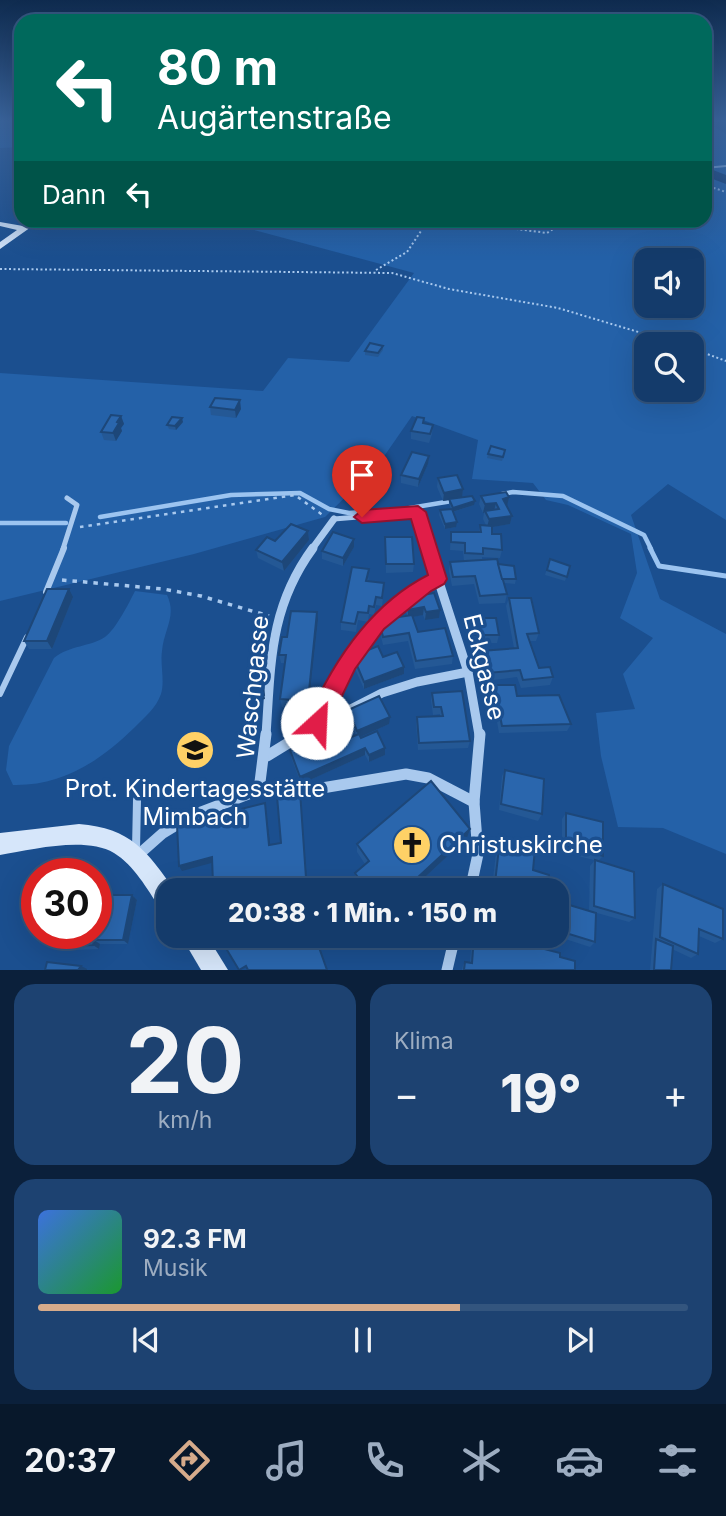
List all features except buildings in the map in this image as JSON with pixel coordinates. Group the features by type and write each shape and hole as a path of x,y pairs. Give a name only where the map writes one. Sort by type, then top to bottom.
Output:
{"main road":[{"path":"21,228 26,229"},
{"path":"0,246 26,229"},
{"path":"0,844 80,836 105,838 121,845 136,857 156,884"},
{"path":"201,948 216,970"}],"street":[{"name":"Eckgasse","path":"418,512 468,672 480,728 474,802 478,854 473,878"},
{"name":"Waschgasse","path":"259,790 267,757 278,618 296,572 333,520"},
{"path":"317,723 348,662 377,623 424,586 438,579"},
{"path":"267,757 317,723 400,687 468,672"},
{"path":"136,857 163,833 191,817 259,790 305,790 406,774 428,778 474,802"},
{"path":"447,970 452,948"}],"lane":[{"path":"42,603 77,505 67,498"},
{"path":"333,520 418,512"},
{"path":"0,694 32,626"},
{"path":"136,857 137,800"}],"path":[{"path":"374,271 407,252 421,231 420,228"},
{"path":"509,228 547,233 553,228"},
{"path":"0,269 374,271 405,276 449,289 538,303 637,332"},
{"path":"704,353 726,361"},
{"path":"70,528 295,495 333,520"},
{"path":"52,579 163,589 201,596 278,618"}],"shaded area":[{"path":"712,166 726,166 726,520 668,484 631,515 660,599 726,634 726,854 663,828 618,827 601,756 596,713 635,709 623,674 653,638 620,618 637,573 631,534 568,505 546,500 533,483 472,479 478,440 412,416 378,465 325,517 194,554 0,601 0,373 263,391 288,358 349,362 414,273 247,228 712,228"},
{"path":"135,591 167,595 170,603 170,616 163,643 162,689 156,704 108,751 80,769 48,781 13,785 6,770 9,746 54,658 105,637 118,622"}],"waterway":[{"path":"712,167 723,166"},
{"path":"712,174 726,180"},
{"path":"502,494 513,492 563,496 644,535 651,549"},
{"path":"100,517 231,495 300,493 329,509 349,513 404,509 452,501"},
{"path":"0,523 66,523"},
{"path":"650,548 659,566 726,576"}],"place":[{"name":"Prot. Kindertagesstätte Mimbach","path":"195,750"},
{"name":"Christuskirche","path":"412,845"}],"route":[{"path":"317,723 348,662 377,623 424,586 438,579 418,512 362,517"}]}
